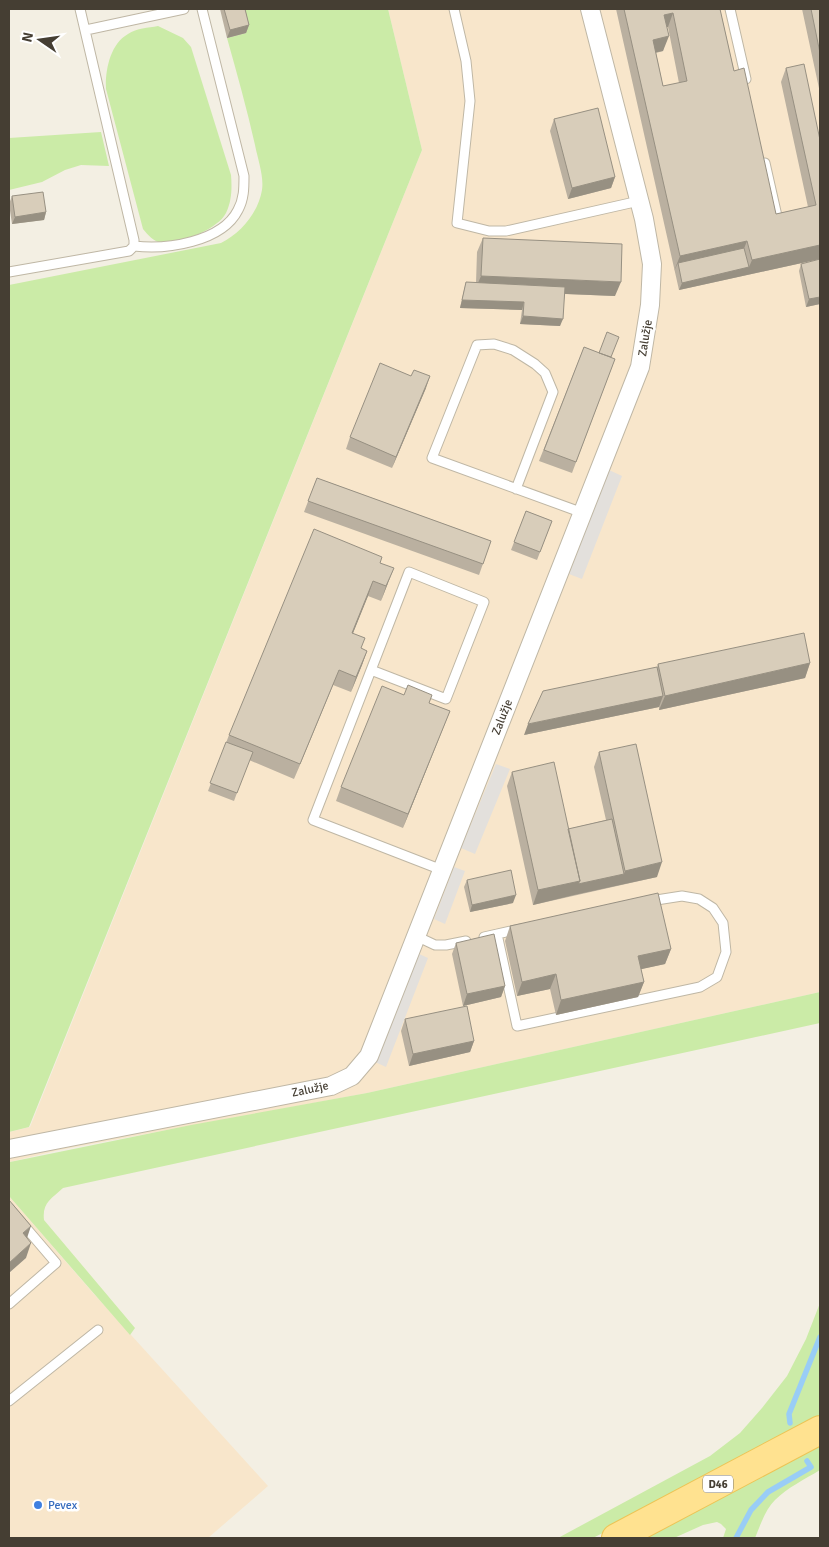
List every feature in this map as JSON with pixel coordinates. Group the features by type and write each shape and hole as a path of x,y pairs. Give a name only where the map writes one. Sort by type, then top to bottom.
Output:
{"main road":[{"name":"D46","path":"616,1538 820,1430"}],"street":[{"name":"Zalužje","path":"9,1149 331,1086 352,1076 369,1056 640,367 650,305 652,264 644,219 590,9"}],"lane":[{"path":"9,272 129,251 134,246 80,9"},
{"path":"86,30 184,9"},
{"path":"134,246 160,248 200,239 221,230 233,219 239,209 243,196 244,176 202,9"},
{"path":"454,9 466,61 470,102 457,223 489,230 506,231 639,201"},
{"path":"730,9 747,84"},
{"path":"762,150 777,216"},
{"path":"516,489 553,392 545,374 535,364 513,350 494,344 477,345 432,458 516,489 583,513"},
{"path":"371,670 446,699 484,602 409,572 371,670 313,820 442,870"},
{"path":"497,934 517,1026 700,988 717,977 726,952 723,923 713,908 700,899 682,896 639,903"},
{"path":"416,936 435,945 446,945 526,928"},
{"path":"9,1208 56,1263 9,1304"},
{"path":"9,1401 98,1330"}],"shaded area":[{"path":"388,9 820,9 820,992 367,1093 59,1150 10,1162 9,1164 9,1132 30,1127 422,150"},
{"path":"609,470 622,476 582,579 569,574"},
{"path":"496,764 510,769 475,854 461,848"},
{"path":"454,867 465,871 445,924 434,919"},
{"path":"417,953 428,958 386,1067 375,1062"},
{"path":"9,1196 93,1293 268,1486 208,1538 9,1538"}],"green space":[{"path":"240,9 388,9 422,150 29,1127 9,1132 9,285 221,243 235,234 248,221 257,207 260,198 262,179 252,132 227,38 246,33"},
{"path":"158,26 183,38 191,47 231,175 229,204 222,219 197,235 169,243 156,241 143,229 106,89 106,74 110,58 117,44 131,32"},
{"path":"101,132 109,166 81,165 65,170 42,182 9,190 9,138"},
{"path":"820,992 820,1023 63,1188 46,1205 44,1220 135,1328 130,1335 9,1196 10,1162 191,1125 367,1093"},
{"path":"820,1303 820,1421 593,1538 558,1538 710,1456 740,1433 787,1376 806,1339"},
{"path":"820,1442 820,1470 791,1488 771,1504 755,1538 723,1538 726,1529 717,1522 703,1525 674,1538 634,1538"}],"building":[{"path":"224,9 245,9 249,25 230,30"},
{"path":"624,9 720,9 734,71 744,68 776,214 816,205 786,68 804,64 820,140 820,245 752,260 747,241 680,256","holes":["673,13 687,81 663,86 653,40 669,36 664,15"]},
{"path":"811,9 820,9 820,53"},
{"path":"598,108 615,177 572,188 554,119"},
{"path":"43,192 46,212 15,217 12,196"},
{"path":"483,238 622,244 621,282 481,276"},
{"path":"744,248 749,267 682,283 678,263"},
{"path":"820,259 820,297 809,299 801,264"},
{"path":"466,282 565,287 563,319 523,316 524,302 462,300"},
{"path":"607,332 619,337 611,357 599,353"},
{"path":"584,347 615,359 576,462 544,450"},
{"path":"380,363 411,376 414,370 430,376 396,457 350,437"},
{"path":"317,478 491,541 483,564 308,501"},
{"path":"526,511 552,521 540,552 514,542"},
{"path":"314,529 382,557 380,563 394,568 386,586 373,581 352,633 365,638 361,648 367,651 356,677 339,670 300,764 229,735"},
{"path":"804,633 810,663 665,696 658,664"},
{"path":"657,667 663,696 528,724 543,691"},
{"path":"408,685 432,695 429,703 450,711 408,814 341,787 382,686 404,695"},
{"path":"226,742 253,752 237,793 210,783"},
{"path":"636,744 662,862 625,871 599,752"},
{"path":"554,762 580,881 538,890 512,772"},
{"path":"612,819 624,874 578,884 580,881 568,829"},
{"path":"511,870 516,895 472,905 467,880"},
{"path":"658,893 671,949 638,956 644,982 561,1000 556,974 522,982 510,926"},
{"path":"494,934 505,986 467,994 456,943"},
{"path":"467,1006 474,1041 413,1054 405,1019"},
{"path":"9,1200 31,1226 23,1233 31,1243 9,1263"}],"waterway":[{"path":"790,1423 789,1414 820,1337"},
{"path":"736,1538 751,1510 768,1492 811,1467 807,1461"}],"place":[{"name":"Pevex","path":"38,1505"}]}
